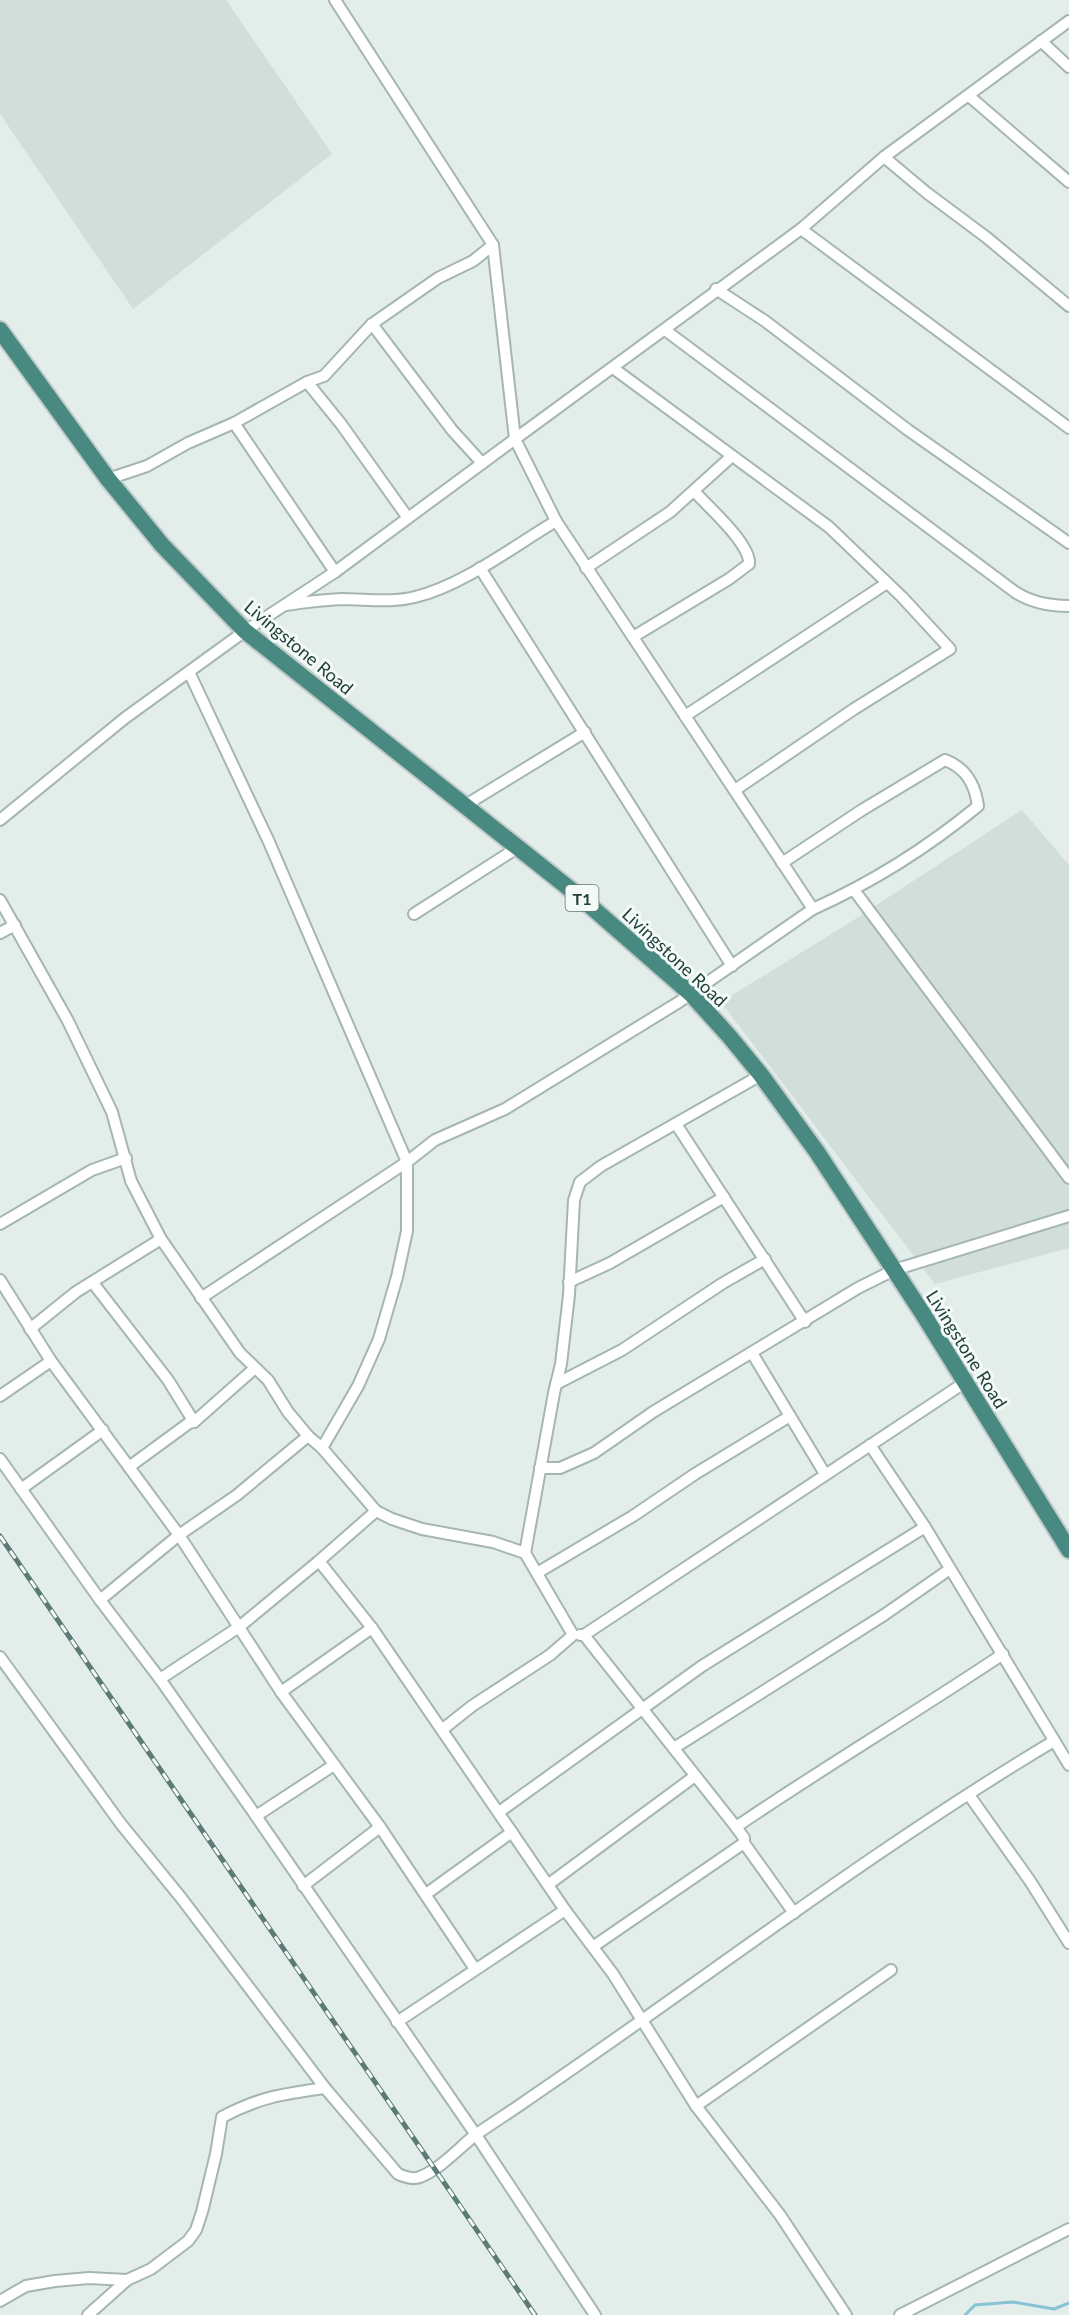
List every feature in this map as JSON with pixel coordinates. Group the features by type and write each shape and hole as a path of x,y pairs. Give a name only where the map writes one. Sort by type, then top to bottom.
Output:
{"highway":[{"name":"Livingstone Road","path":"0,330 108,479 162,545 245,631 580,897 691,994 729,1036 761,1075 817,1152 894,1270 1069,1550"}],"street":[{"path":"334,0 493,245 515,439 556,520 813,909"},
{"path":"0,820 125,718 245,631 335,572 665,330 716,289 801,229 884,157 1069,21"},
{"path":"1041,41 1069,67"},
{"path":"969,96 1069,182"},
{"path":"884,157 1069,306"},
{"path":"801,229 1069,428"},
{"path":"108,479 147,466 189,442 234,423 307,382 324,376 372,324 438,278 473,261 493,245"},
{"path":"716,289 765,321 908,430 1057,537 1069,543"},
{"path":"372,324 452,430 482,463"},
{"path":"665,330 1015,592 1027,600 1044,605 1069,606"},
{"path":"613,368 829,527 950,649 854,709 735,790"},
{"path":"307,382 341,424 408,518"},
{"path":"234,423 335,572"},
{"path":"586,568 640,534 694,491 732,456"},
{"path":"633,637 729,579 749,564 747,551 740,540 694,491"},
{"path":"281,606 311,601 342,599 396,601 416,597 454,582 480,568 556,520"},
{"path":"480,568 732,966"},
{"path":"685,716 887,584"},
{"path":"189,672 269,842 407,1162 407,1231 398,1277 379,1339 358,1386 322,1448"},
{"path":"464,806 585,732"},
{"path":"201,1298 407,1162 435,1140 504,1109 691,994 813,909 854,890 933,842 978,806 976,793 965,773 957,765 945,760 862,810 782,863"},
{"path":"414,914 517,848"},
{"path":"854,890 1069,1178"},
{"path":"0,900 68,1022 107,1102 126,1158 131,1181 161,1239 240,1353 268,1380 288,1412 376,1510 392,1519 422,1529 493,1542 525,1553 579,1635 643,1707 736,1827 744,1838 744,1843 794,1913"},
{"path":"0,933 15,925"},
{"path":"525,1553 561,1364 574,1200 580,1182 601,1166 761,1075"},
{"path":"676,1124 805,1322"},
{"path":"0,1224 92,1170 126,1158"},
{"path":"569,1282 610,1263 724,1197"},
{"path":"540,1468 560,1468 594,1453 653,1412 858,1288 894,1270 1069,1216"},
{"path":"30,1329 76,1292 161,1239"},
{"path":"556,1384 622,1350 723,1282 765,1259"},
{"path":"0,1280 51,1361 179,1535 282,1692 380,1827 475,1969"},
{"path":"93,1283 168,1380 194,1422"},
{"path":"752,1353 825,1474"},
{"path":"0,1396 51,1361"},
{"path":"129,1467 189,1423 194,1422 255,1368"},
{"path":"443,1729 472,1706 964,1383"},
{"path":"537,1573 633,1516 695,1474 790,1416"},
{"path":"21,1489 103,1430"},
{"path":"100,1600 179,1535 237,1496 308,1436"},
{"path":"870,1445 925,1527 1069,1765"},
{"path":"0,1459 100,1600 160,1679 256,1816 476,2135 595,2315"},
{"path":"160,1679 239,1627 376,1510"},
{"path":"499,1812 643,1707 744,1640 925,1527"},
{"path":"319,1561 372,1628 443,1729 566,1910 594,1946 644,2021 696,2106 780,2215 846,2315"},
{"path":"674,1748 884,1615 950,1569"},
{"path":"282,1692 372,1628"},
{"path":"736,1827 1003,1654"},
{"path":"0,1658 121,1824 182,1899 325,2088 398,2174 405,2177 420,2177 476,2135 644,2021 794,1913 1005,1770 1054,1741"},
{"path":"256,1816 334,1765"},
{"path":"549,1884 695,1776"},
{"path":"969,1795 1030,1881 1069,1943"},
{"path":"303,1886 380,1827"},
{"path":"426,1894 512,1832"},
{"path":"594,1946 744,1843"},
{"path":"397,2022 566,1910"},
{"path":"696,2106 891,1970"},
{"path":"88,2315 127,2280 151,2269 177,2250 196,2230 216,2154 222,2117 274,2095 325,2088"},
{"path":"900,2315 1069,2229"},
{"path":"0,2301 26,2286 55,2281 89,2278 127,2280"}],"shaded area":[{"path":"0,0 226,0 332,154 133,309 0,114"},
{"path":"1022,810 1069,865 1069,1248 935,1284 721,1002 846,925"}],"waterway":[{"path":"965,2315 975,2305 1013,2302 1054,2309 1069,2303"}],"railway":[{"path":"0,1536 535,2315"}]}
